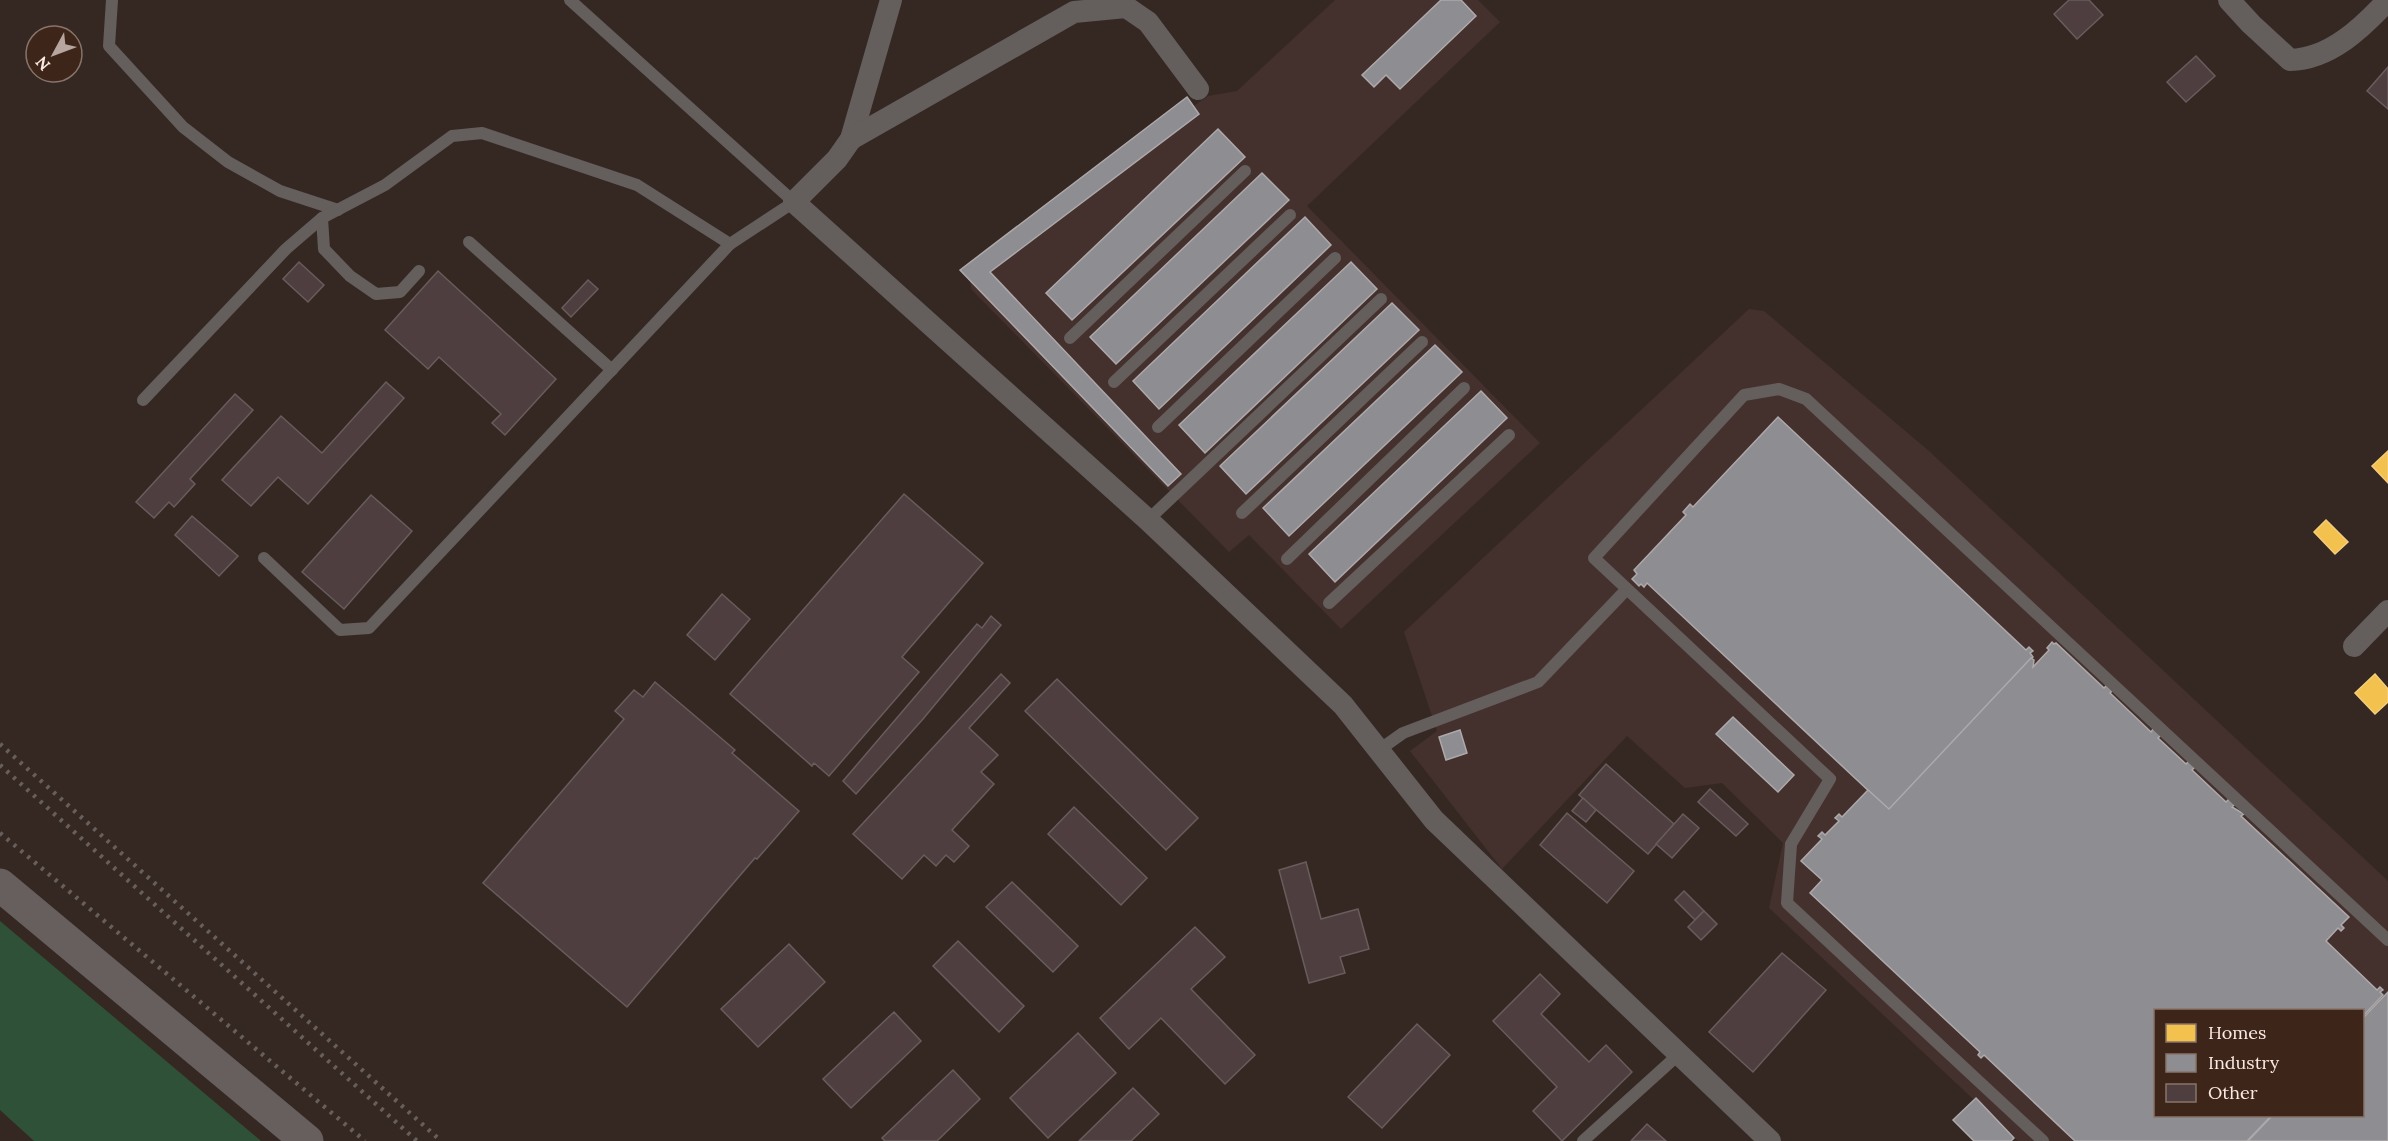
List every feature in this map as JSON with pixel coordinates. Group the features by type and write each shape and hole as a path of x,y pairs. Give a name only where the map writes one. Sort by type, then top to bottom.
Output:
{"main road":[{"path":"0,885 307,1141"}],"street":[{"path":"891,0 851,139 837,159 794,202 1148,520 1343,705 1434,820 1770,1141"},
{"path":"2229,0 2290,60 2308,60 2337,45 2367,23 2388,0"},
{"path":"851,139 1074,12 1126,7 1148,22 1198,89"},
{"path":"2355,646 2388,611"}],"lane":[{"path":"112,0 109,46 183,127 228,162 280,191 338,210"},
{"path":"264,558 340,630 369,628 730,244 794,202 570,0"},
{"path":"143,400 286,249 322,218 385,185 452,136 482,133 637,185 730,244"},
{"path":"1070,338 1245,171"},
{"path":"1114,382 1290,215"},
{"path":"322,218 324,249 350,276 376,294 399,292 419,271"},
{"path":"469,242 612,370"},
{"path":"1158,428 1335,258"},
{"path":"1148,520 1381,299"},
{"path":"1242,513 1422,342"},
{"path":"1287,559 1464,388"},
{"path":"2043,1141 1787,903 1791,844 1830,779 1594,558 1744,395 1779,389 1806,399 2388,940"},
{"path":"1329,603 1509,435"},
{"path":"1379,750 1402,733 1539,682 1626,590"},
{"path":"1583,1141 1678,1055"}],"shaded area":[{"path":"1335,0 1478,0 1500,22 1307,206 1540,443 1341,629 1249,535 1229,552 971,289 968,265 1208,96 1237,91"},
{"path":"1749,309 1764,311 1929,451 2388,881 2388,1141 2018,1141 1769,908 1783,843 1722,783 1685,788 1627,736 1502,869 1410,751 1437,731 1404,632"}],"green space":[{"path":"0,921 261,1141 34,1141 0,1110"}],"building: Homes":[{"path":"2388,451 2388,483 2372,466"},
{"path":"2326,520 2348,542 2335,554 2314,532"},
{"path":"2375,674 2388,689 2388,702 2375,714 2355,693"}],"building: Industry":[{"path":"1441,0 1461,0 1476,16 1400,89 1386,75 1374,87 1362,75"},
{"path":"1187,97 1199,114 990,272 1181,474 1168,486 960,270"},
{"path":"1218,129 1245,157 1072,320 1046,293"},
{"path":"1262,173 1289,200 1116,364 1090,337"},
{"path":"1305,217 1331,245 1159,409 1133,381"},
{"path":"1351,262 1377,289 1205,453 1179,425"},
{"path":"1392,303 1419,330 1246,494 1220,466"},
{"path":"1435,345 1462,372 1289,536 1263,508"},
{"path":"1481,391 1507,418 1335,582 1309,554"},
{"path":"1778,417 2026,650 2029,647 2033,651 2030,653 2033,657 1889,810 1647,583 1644,587 1641,584 1639,586 1632,579 1637,574 1634,570 1686,515 1683,512 1690,504 1693,507"},
{"path":"2052,642 2056,643 2104,688 2106,686 2112,691 2110,693 2151,732 2154,728 2161,735 2158,738 2186,764 2189,761 2195,767 2192,770 2226,802 2229,799 2235,804 2232,807 2244,814 2241,816 2349,917 2341,925 2344,928 2341,931 2338,928 2326,941 2377,990 2380,987 2383,990 2380,992 2383,995 2364,1015 2364,1009 2154,1009 2154,1117 2270,1117 2247,1141 2075,1141 1984,1055 1981,1058 1978,1055 1980,1052 1810,893 1822,880 1801,861 1822,839 1818,836 1822,832 1825,835 1839,821 1835,818 1839,814 1842,817 1868,790 1889,809 2031,658 2034,660 2033,667 2049,650 2047,648"},
{"path":"1733,717 1794,775 1778,792 1716,734"},
{"path":"1460,730 1467,753 1446,760 1439,737"},
{"path":"2388,992 2388,1141 2248,1141 2271,1117 2364,1117 2364,1017"},
{"path":"1976,1098 2014,1138 2011,1141 1974,1141 1953,1120"}],"building: Other":[{"path":"2069,0 2089,0 2103,15 2077,39 2054,14"},
{"path":"2196,56 2215,76 2186,102 2167,82"},
{"path":"2388,67 2388,109 2367,91"},
{"path":"299,262 324,285 308,302 283,279"},
{"path":"438,271 556,379 505,435 492,423 501,414 439,357 428,369 385,330"},
{"path":"588,280 598,289 571,317 562,308"},
{"path":"386,382 404,398 308,504 278,477 251,506 222,480 281,416 322,453"},
{"path":"235,394 253,410 190,479 195,484 174,507 169,502 154,518 136,502"},
{"path":"904,494 983,563 902,657 919,672 829,776 814,763 812,766 730,694"},
{"path":"371,495 412,531 344,609 302,572"},
{"path":"192,516 238,556 219,576 175,535"},
{"path":"722,594 750,619 715,660 687,635"},
{"path":"991,616 1001,625 923,719 856,794 843,781 977,624 982,628"},
{"path":"1001,674 1010,683 969,728 998,755 981,772 994,784 952,830 969,846 954,862 946,855 936,866 924,855 902,879 853,834"},
{"path":"1057,679 1198,818 1166,850 1025,711"},
{"path":"655,682 735,750 732,753 799,811 757,859 755,858 627,1007 483,883 624,719 615,711 634,690 643,697"},
{"path":"1606,764 1674,824 1648,854 1579,795"},
{"path":"1710,789 1748,824 1736,836 1698,802"},
{"path":"1583,798 1596,810 1586,822 1572,811"},
{"path":"1074,807 1147,878 1121,905 1048,834"},
{"path":"1567,813 1634,871 1607,903 1540,845"},
{"path":"1683,814 1699,828 1672,858 1656,844"},
{"path":"1306,862 1321,919 1358,909 1369,949 1340,957 1345,973 1309,983 1279,870"},
{"path":"1012,882 1078,946 1053,972 986,907"},
{"path":"1684,891 1704,911 1695,920 1675,900"},
{"path":"1704,911 1717,924 1701,940 1688,927"},
{"path":"1195,927 1225,957 1191,989 1255,1055 1225,1084 1161,1018 1129,1049 1100,1018"},
{"path":"958,941 1024,1006 999,1032 933,966"},
{"path":"789,944 825,982 758,1047 721,1009"},
{"path":"1782,953 1826,990 1753,1072 1709,1032"},
{"path":"1540,974 1560,994 1541,1014 1589,1062 1606,1045 1632,1072 1562,1141 1533,1111 1557,1087 1493,1021"},
{"path":"894,1012 921,1041 851,1108 823,1079"},
{"path":"1417,1024 1450,1055 1382,1128 1348,1097"},
{"path":"1078,1033 1116,1073 1048,1138 1010,1098"},
{"path":"953,1070 980,1099 937,1141 885,1141 882,1138"},
{"path":"1133,1088 1159,1114 1131,1141 1079,1141"},
{"path":"1647,1124 1666,1141 1631,1141"}],"railway":[{"path":"0,744 441,1141"},
{"path":"0,765 417,1141"},
{"path":"0,833 365,1141"}]}
